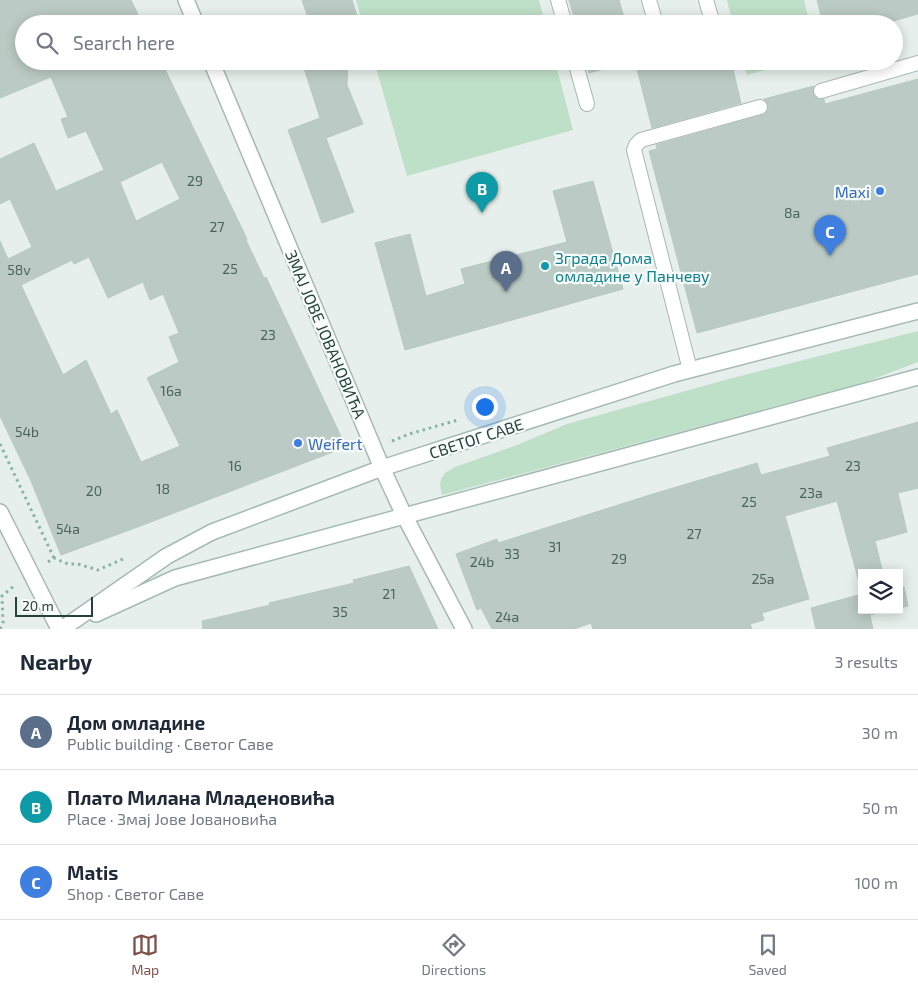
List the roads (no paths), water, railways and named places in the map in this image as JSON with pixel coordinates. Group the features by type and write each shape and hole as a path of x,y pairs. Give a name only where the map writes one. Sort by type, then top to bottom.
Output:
{"street":[{"path":"186,0 192,15"},
{"name":"ЗМАЈ ЈОВЕ ЈОВАНОВИЋА","path":"215,70 382,468 404,516 464,629"},
{"name":"СВЕТОГ САВЕ","path":"62,629 167,556 212,532 382,468 690,370 918,312"},
{"path":"0,512 62,629 175,578 918,378"}],"lane":[{"path":"558,0 562,15"},
{"path":"649,0 653,15"},
{"path":"706,0 710,15"},
{"path":"903,68 918,64"},
{"path":"578,70 587,104"},
{"path":"821,90 896,70"},
{"path":"690,370 634,150 636,144 642,140 760,107"}],"place":[{"name":"Maxi","path":"880,191"},
{"name":"Плато Милана Младеновића","path":"482,213"},
{"name":"Matis","path":"830,256"},
{"name":"Зграда Дома омладине у Панчеву","path":"545,266"},
{"name":"Дом омладине","path":"506,292"},
{"name":"Weifert","path":"298,443"}]}
